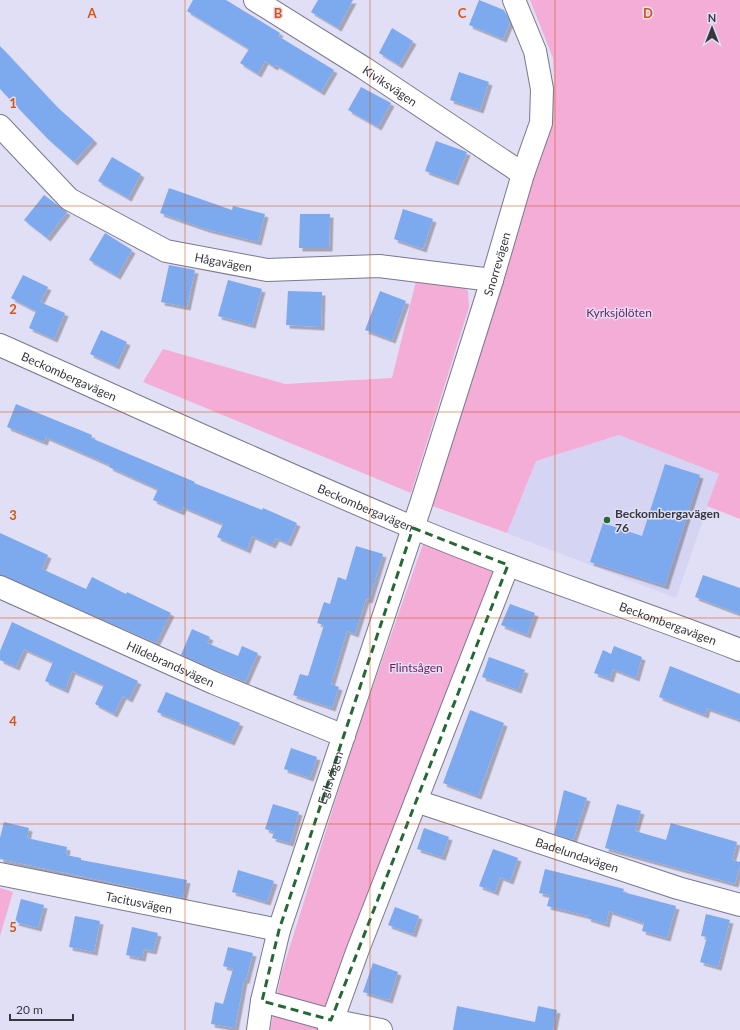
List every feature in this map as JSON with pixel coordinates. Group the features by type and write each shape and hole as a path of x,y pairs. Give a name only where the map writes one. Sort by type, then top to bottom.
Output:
{"street":[{"name":"Kiviksvägen","path":"255,0 364,68 523,174"},
{"name":"Snorrevägen","path":"413,528 492,280 523,174 542,123 542,89 535,51 514,0"},
{"name":"Hågavägen","path":"0,126 69,199 166,251 266,270 379,266 492,280"},
{"name":"Beckombergavägen","path":"0,345 413,528 508,565 672,623 740,650"},
{"name":"Egilsvägen","path":"258,1030 262,1001 279,930 413,528"},
{"path":"330,1025 508,565"},
{"name":"Hildebrandsvägen","path":"0,587 214,683 344,736"},
{"name":"Badelundavägen","path":"416,801 678,888 740,905"},
{"name":"Tacitusvägen","path":"0,874 279,930"},
{"path":"262,1001 330,1025 381,1030"}],"highlighted area":[{"path":"413,528 508,565 331,1020 262,1001 279,930"}],"shaded area":[{"name":"Beckombergavägen 76","path":"619,435 719,474 676,598 507,533 536,461"}],"green space":[{"name":"Kyrksjölöten","path":"530,0 740,0 740,519 707,506 719,474 619,435 536,461 507,533 430,505 551,122 554,80 553,58"},
{"path":"416,281 461,286 468,291 469,307 411,493 143,382 163,349 285,384 392,378"},
{"name":"Flintsågen","path":"423,544 495,571 322,1030 270,1030 281,975 355,738"},
{"path":"0,888 13,892 0,936"}],"building":[{"path":"193,0 226,0 280,33 278,36 334,70 321,92 276,65 274,67 265,61 258,74 240,63 249,49 187,11"},
{"path":"318,0 353,0 338,28 311,12"},
{"path":"479,0 504,10 510,22 503,39 469,25"},
{"path":"392,28 413,41 399,65 379,53"},
{"path":"0,46 57,107 94,140 74,162 48,139 0,89"},
{"path":"459,72 489,82 480,110 450,100"},
{"path":"361,87 391,103 378,127 348,110"},
{"path":"436,141 467,152 455,182 425,171"},
{"path":"112,157 141,174 128,198 98,181"},
{"path":"169,188 232,210 233,206 265,214 258,242 206,229 160,213"},
{"path":"44,195 67,212 47,238 24,220"},
{"path":"403,209 433,219 423,249 394,239"},
{"path":"300,214 330,214 329,248 299,248"},
{"path":"105,233 132,250 117,276 89,260"},
{"path":"169,265 195,270 187,307 161,302"},
{"path":"23,275 48,287 40,302 65,313 54,339 29,328 39,304 36,311 11,298"},
{"path":"228,280 262,289 252,325 218,316"},
{"path":"288,291 322,292 321,327 286,325"},
{"path":"380,291 406,301 392,340 365,330"},
{"path":"101,330 127,342 116,366 90,354"},
{"path":"16,404 92,435 91,438 195,482 194,483 262,510 263,508 297,523 288,543 276,538 272,545 252,536 247,550 217,537 223,524 183,507 181,512 153,500 158,489 109,467 110,465 46,437 44,442 7,427"},
{"path":"665,464 700,475 665,586 590,562 603,523 642,536"},
{"path":"0,533 48,555 42,569 86,589 92,577 126,594 127,592 171,613 156,643 0,575"},
{"path":"356,546 383,554 369,600 366,599 355,634 347,631 331,684 339,687 332,708 293,695 300,674 308,676 324,625 317,623 324,602 330,604 338,577 346,580"},
{"path":"703,575 740,588 740,614 695,597"},
{"path":"510,604 535,613 527,635 501,625"},
{"path":"12,622 138,681 129,699 123,696 114,714 95,704 104,685 72,671 65,690 45,681 53,662 24,649 16,667 0,660 0,651"},
{"path":"192,629 210,637 207,643 238,656 242,646 258,653 245,682 181,655"},
{"path":"614,646 642,657 636,678 613,669 610,679 594,673 603,650 611,654"},
{"path":"489,657 525,670 518,690 482,677"},
{"path":"670,666 740,694 740,720 707,708 705,715 659,697"},
{"path":"166,692 240,723 231,742 157,712"},
{"path":"470,710 504,723 478,796 443,783"},
{"path":"291,748 317,757 310,778 284,769"},
{"path":"564,790 587,798 573,840 554,834"},
{"path":"273,804 299,812 290,843 272,838 274,832 265,829"},
{"path":"617,804 641,811 635,831 666,840 671,823 737,842 732,860 740,862 735,884 605,848"},
{"path":"4,822 29,828 27,838 67,847 66,855 81,858 81,860 187,880 183,898 0,859 0,838"},
{"path":"424,828 449,837 442,857 417,849"},
{"path":"493,849 518,858 510,881 500,877 495,892 479,886"},
{"path":"545,869 624,889 623,892 676,906 667,938 642,931 644,923 609,911 606,924 587,918 588,916 547,906 550,895 539,893"},
{"path":"238,870 274,881 267,902 232,892"},
{"path":"21,899 44,905 38,928 15,922"},
{"path":"395,907 419,916 413,934 388,925"},
{"path":"706,914 730,920 718,967 700,962 707,937 701,936"},
{"path":"75,916 100,921 94,952 69,947"},
{"path":"132,927 158,933 153,951 144,949 142,958 126,955"},
{"path":"228,947 253,953 246,980 244,980 235,1028 211,1024 215,1002 223,1004 233,969 223,966"},
{"path":"373,963 398,972 389,1000 363,992"},
{"path":"457,1006 535,1022 538,1006 557,1010 553,1030 453,1030"}],"place":[{"name":"Beckombergavägen 76","path":"607,520"}]}
